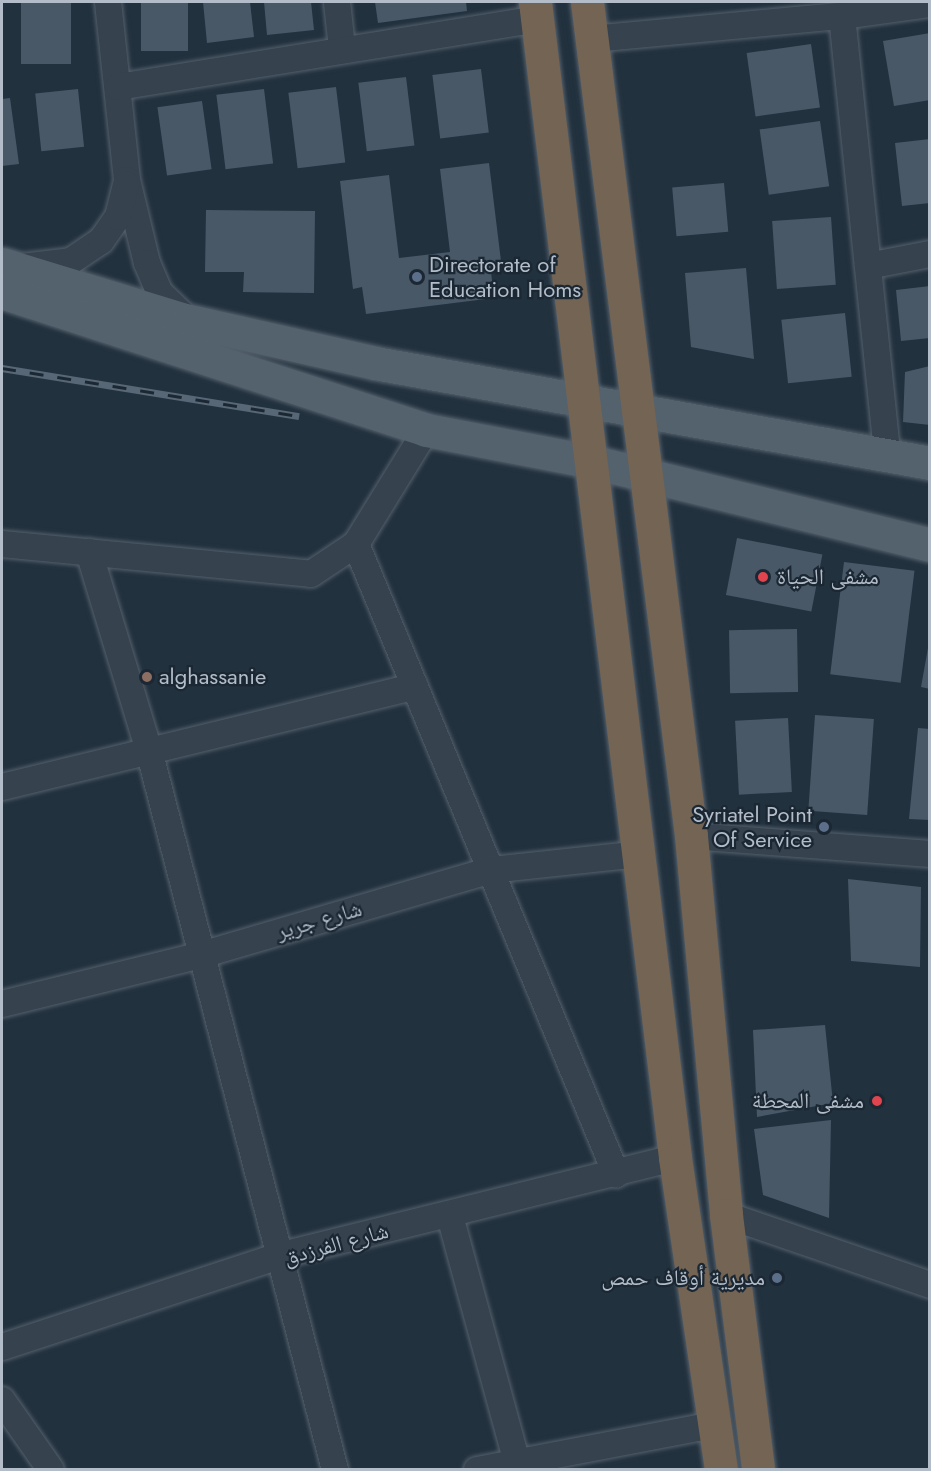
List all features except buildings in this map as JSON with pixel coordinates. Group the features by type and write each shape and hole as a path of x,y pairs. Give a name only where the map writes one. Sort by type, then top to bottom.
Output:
{"highway":[{"path":"587,2 642,410 692,836 726,1215 758,1470"},
{"path":"537,10 585,402 589,461 640,854 675,1158 721,1470"}],"main road":[{"path":"5,275 189,321 585,402 642,410 930,463"},
{"path":"5,275 426,430 589,461 649,479 930,545"}],"street":[{"path":"108,2 127,180 147,263 160,293 189,321"},
{"path":"337,2 342,48"},
{"path":"592,39 842,16 930,4"},
{"path":"118,87 342,48 537,10"},
{"path":"842,16 887,455"},
{"path":"5,275 71,261 101,242 118,217 127,180"},
{"path":"868,266 930,254"},
{"path":"2,544 286,575 311,574 356,544 426,430"},
{"path":"356,544 616,1174"},
{"path":"89,552 150,754 334,1470"},
{"path":"2,787 150,754 415,686"},
{"path":"692,836 930,854"},
{"name":"شارع جرير","path":"2,1004 201,955 490,870 640,854"},
{"name":"شارع الفرزدق","path":"2,1347 280,1257 675,1158"},
{"path":"726,1215 930,1285"},
{"path":"450,1216 517,1462"},
{"path":"2,1400 51,1470"},
{"path":"477,1470 714,1425"}],"railway":[{"path":"2,368 299,416"}],"place":[{"name":"Directorate of Education Homs","path":"417,277"},
{"name":"مشفى الحياة","path":"763,577"},
{"name":"alghassanie","path":"147,677"},
{"name":"Syriatel Point Of Service","path":"824,827"},
{"name":"مشفى المحطة","path":"877,1101"},
{"name":"مديرية أوقاف حمص","path":"777,1278"}]}
